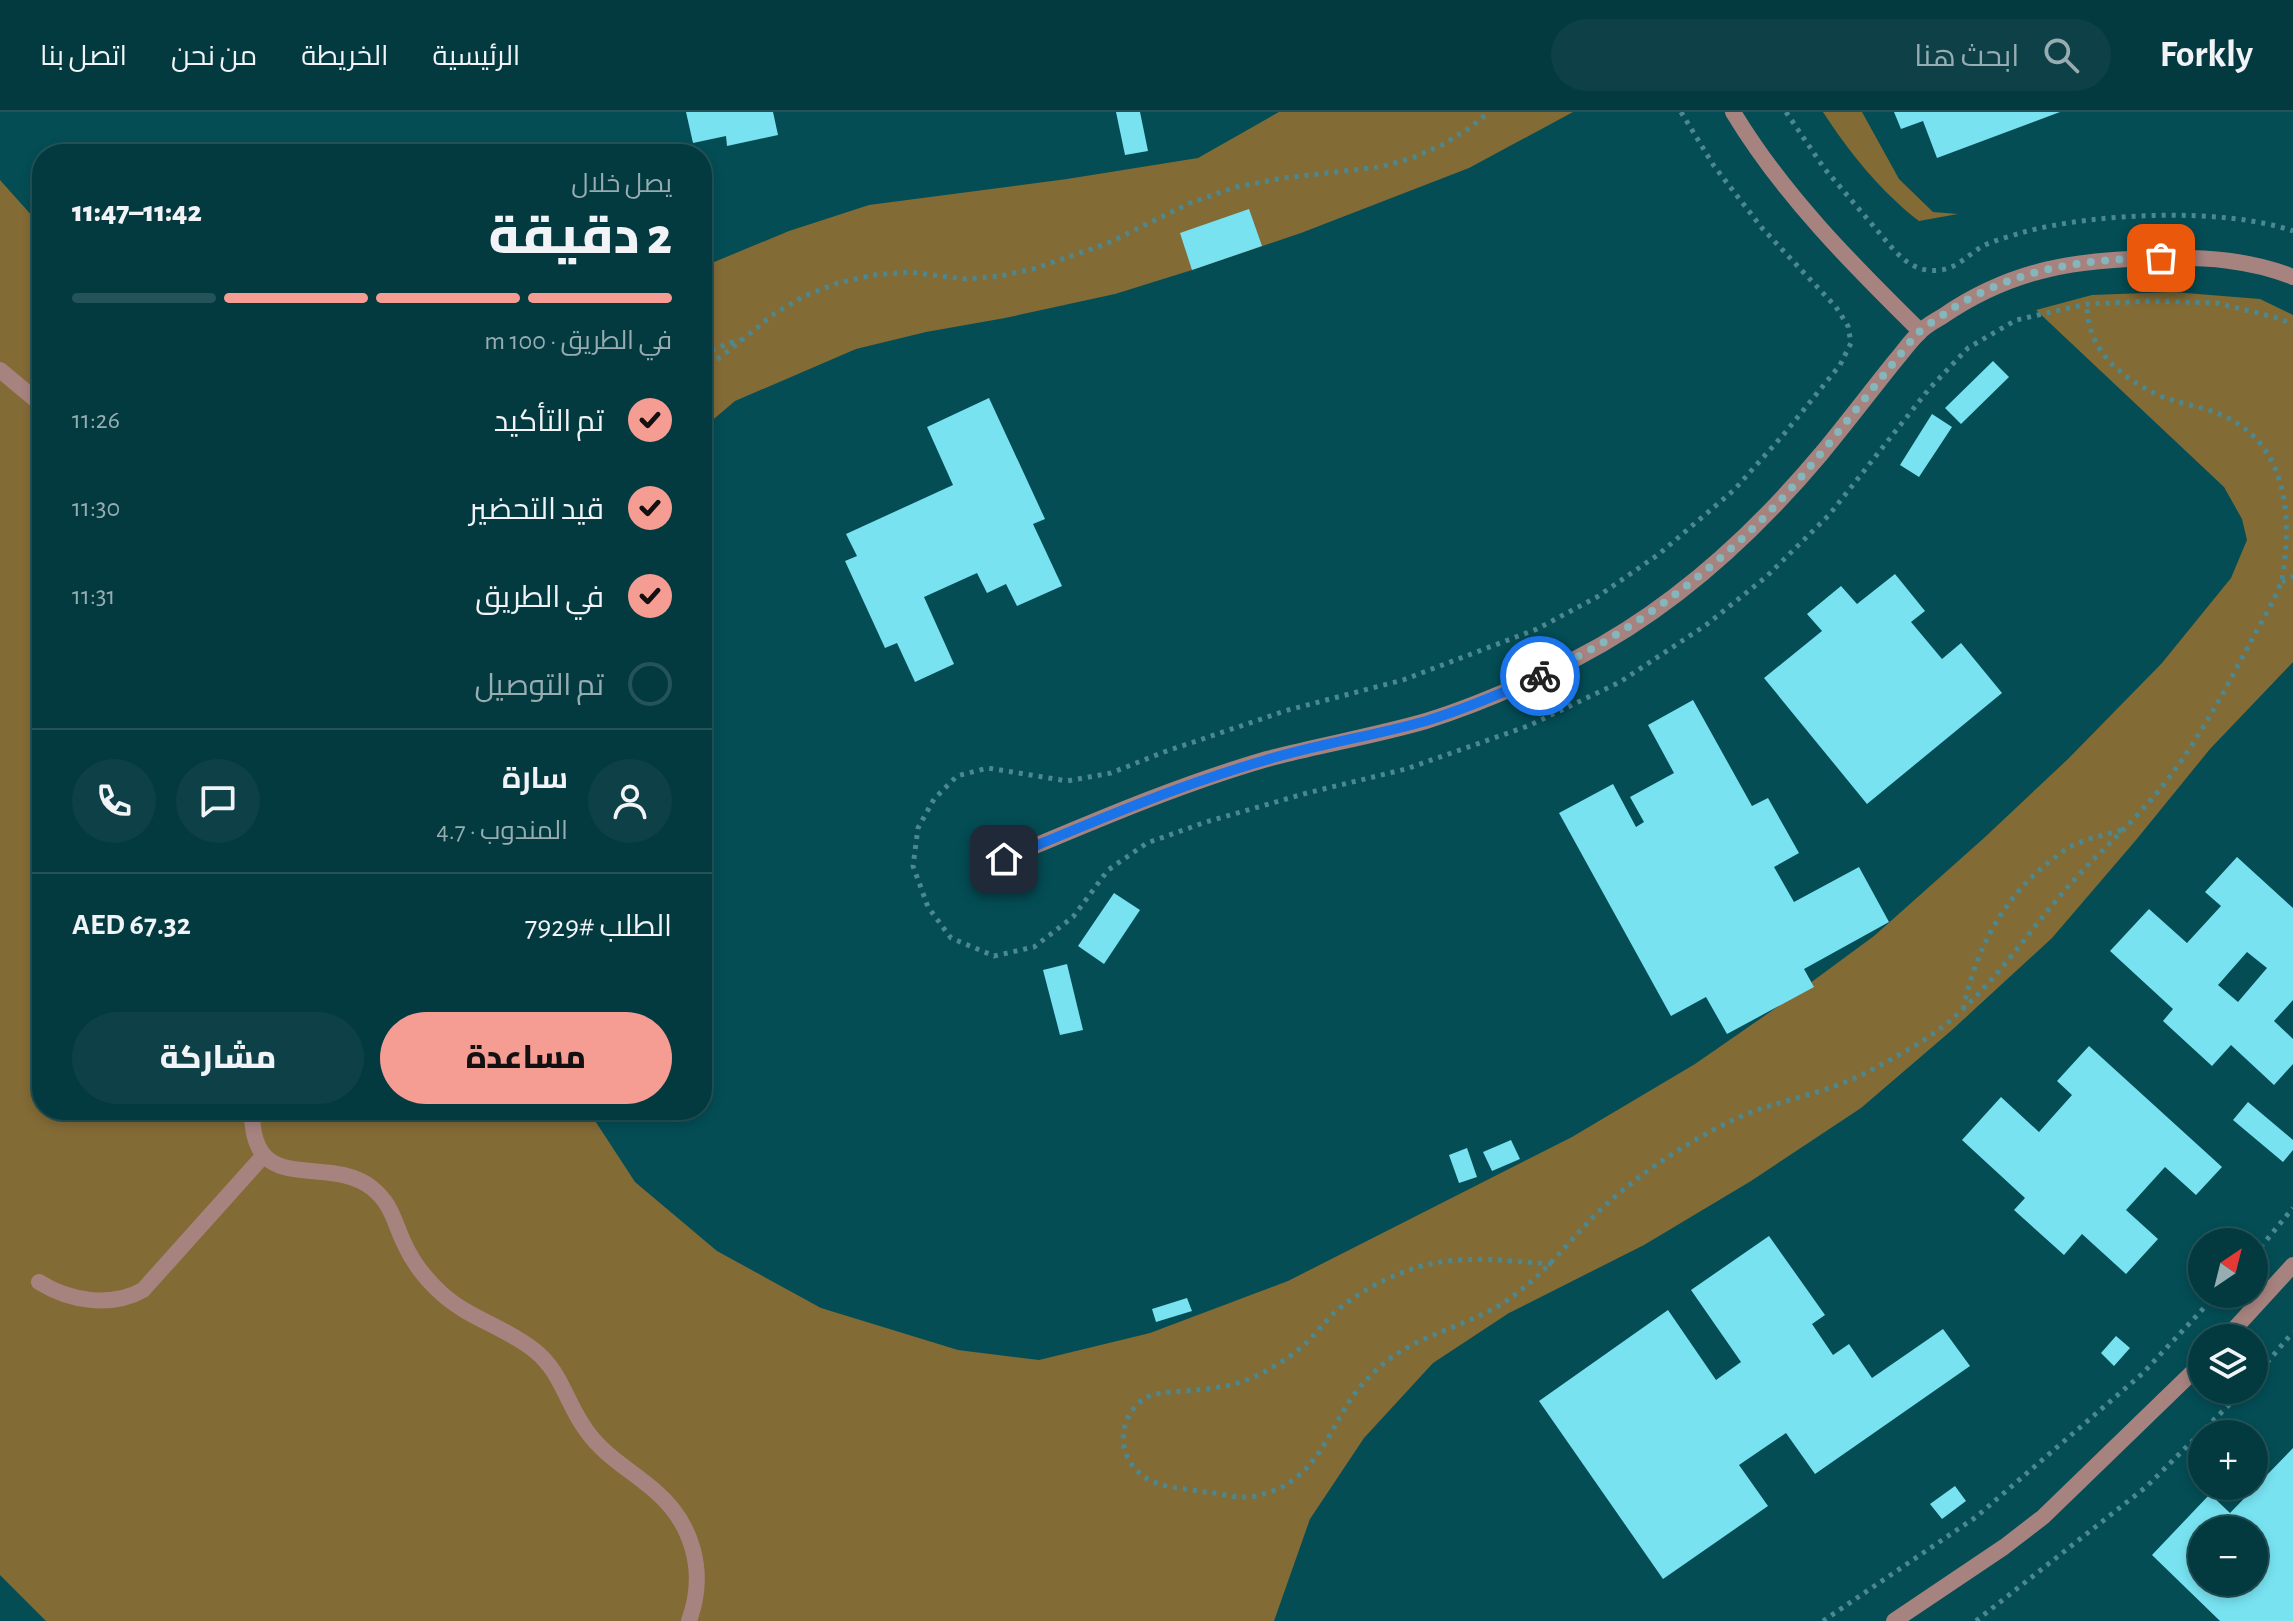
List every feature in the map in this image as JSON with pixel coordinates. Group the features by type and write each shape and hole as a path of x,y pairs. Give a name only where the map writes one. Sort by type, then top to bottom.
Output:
{"street":[{"path":"1733,112 1773,171 1814,221 1920,331"},
{"path":"1004,859 1153,798 1267,759 1428,720 1506,692 1580,656 1650,613 1716,563 1775,506 1920,331 1963,302 2010,280 2059,265 2110,259 2187,258 2232,260 2293,277"},
{"path":"0,370 32,397"},
{"path":"253,1120 254,1139 272,1162 290,1169 335,1173 354,1178 370,1187 394,1215 404,1244 421,1271 442,1294 467,1313 517,1338 537,1352 553,1370 596,1443 655,1491 676,1512 690,1536 696,1563 696,1591 689,1621"},
{"path":"39,1282 54,1291 88,1300 124,1298 143,1290 264,1155"},
{"path":"2239,1324 2293,1265"},
{"path":"1894,1621 2043,1517 2188,1377"}],"path":[{"path":"712,364 774,314 804,296 838,283 873,275 909,272 966,279 1033,269 1106,244 1190,203 1236,187 1283,178 1380,167 1412,158 1442,145 1489,112"},
{"path":"1681,112 1714,166 1753,215 1836,307 1848,326 1851,343 1840,365 1734,490 1659,554 1597,597 1523,634 1403,680 1288,710 1111,773 1067,781 988,768 957,776 934,799 918,828 913,866 928,907 951,938 994,956 1034,947 1073,917 1108,870 1147,843 1206,822 1307,793 1406,769 1528,726 1620,682 1706,625 1766,577 1829,515 1929,389 1968,348 2016,320 2087,304 2151,301 2217,303 2293,324"},
{"path":"1786,112 1824,168 1893,249 1915,267 1929,271 1944,270 1985,245 2025,232 2097,220 2152,216 2237,218 2293,231"},
{"path":"1552,1264 1483,1258 1453,1259 1392,1275 1363,1291 1336,1312 1295,1353 1254,1377 1227,1386 1148,1397 1131,1412 1122,1433 1126,1455 1139,1474 1159,1484 1247,1498 1272,1492 1295,1480 1314,1463 1350,1399 1368,1378 1414,1344 1480,1316 1509,1299 1552,1264 1609,1202 1656,1165 1686,1145 1757,1110 1853,1079 1924,1040 1963,1010 1987,987 2068,886 2156,794 2199,735 2281,583 2291,532 2291,511 2279,470 2253,436 2217,413 2157,394 2117,369 2094,342 2087,324 2087,304"},
{"path":"712,350 744,337"},
{"path":"2281,583 2293,576"},
{"path":"1963,1010 1970,976 1987,937 2010,901 2038,870 2072,845 2122,829"},
{"path":"2268,1238 2293,1208"},
{"path":"1823,1621 1976,1517 2142,1374 2204,1308"},
{"path":"2268,1361 2293,1332"},
{"path":"1976,1621 2146,1487 2230,1404"}],"shaded area":[{"path":"1279,112 1573,112 1469,168 1301,233 1115,294 856,349 735,401 712,421 712,263 789,231 869,205 1198,158"},
{"path":"1823,112 1862,112 1899,179 1933,212 1958,214 1919,221 1866,171"},
{"path":"0,180 32,216 32,1120 595,1120 635,1182 717,1251 821,1308 958,1350 1039,1360 1150,1333 1288,1281 1572,1137 1695,1064 1874,936 2068,759 2162,663 2231,578 2247,540 2242,519 2224,487 2036,310 2092,295 2173,292 2260,299 2293,315 2293,662 2210,749 2052,938 1861,1108 1751,1181 1644,1245 1509,1313 1433,1363 1364,1438 1310,1519 1274,1621 46,1621 0,1575"}],"building":[{"path":"686,112 773,112 778,135 727,146 726,136 693,143"},
{"path":"1116,112 1140,112 1148,151 1125,155"},
{"path":"1894,112 2060,112 1937,158 1923,121 1901,129"},
{"path":"1249,209 1262,246 1192,270 1180,233"},
{"path":"1993,361 2009,377 1961,424 1945,408"},
{"path":"989,398 1045,519 1033,524 1062,586 1017,606 1006,584 987,593 977,573 924,597 954,664 915,682 897,643 885,648 845,561 857,556 846,534 953,485 927,427"},
{"path":"1932,414 1952,427 1919,477 1900,465"},
{"path":"1895,574 1925,611 1911,622 1942,659 1961,643 2002,693 1867,804 1764,678 1822,631 1807,614 1841,586 1857,604"},
{"path":"1693,700 1752,806 1768,798 1799,853 1774,867 1794,902 1859,867 1889,922 1804,969 1814,987 1727,1034 1706,997 1671,1016 1559,813 1613,784 1636,827 1644,822 1630,797 1674,773 1648,725"},
{"path":"2237,857 2293,908 2293,1000 2274,1021 2293,1039 2293,1064 2274,1085 2231,1045 2212,1066 2163,1021 2173,1009 2110,951 2149,909 2187,943 2221,906 2205,892","holes":["2247,952 2267,968 2238,1002 2218,985"]},
{"path":"1114,893 1140,910 1104,964 1078,946"},
{"path":"1067,964 1083,1030 1060,1035 1043,970"},
{"path":"2089,1046 2222,1167 2196,1195 2165,1167 2126,1210 2158,1239 2126,1274 2082,1234 2064,1255 2014,1210 2025,1198 1962,1140 2001,1097 2039,1132 2072,1095 2057,1081"},
{"path":"2248,1102 2293,1140 2293,1150 2283,1162 2233,1120"},
{"path":"1511,1140 1520,1159 1492,1171 1483,1152"},
{"path":"1467,1148 1477,1177 1459,1183 1449,1155"},
{"path":"1769,1236 1825,1315 1812,1324 1833,1355 1849,1344 1872,1378 1943,1329 1970,1366 1815,1474 1786,1433 1739,1465 1768,1506 1663,1579 1539,1401 1668,1310 1716,1380 1741,1362 1691,1290"},
{"path":"1187,1298 1192,1311 1156,1322 1152,1309"},
{"path":"2116,1336 2130,1348 2114,1366 2101,1353"},
{"path":"2293,1448 2293,1621 2220,1621 2194,1596 2268,1596 2268,1516 2189,1516 2204,1500 2216,1500 2230,1513 2243,1500 2268,1500 2268,1474"},
{"path":"1955,1486 1966,1501 1942,1519 1930,1504"},
{"path":"2188,1517 2188,1590 2152,1555"}],"way so far":[{"path":"1540,676 1580,656 1650,613 1716,563 1775,506 1822,453 1920,331 1963,302 2010,280 2059,265 2110,259 2161,258"}],"route":[{"path":"1004,859 1210,778 1267,759 1428,720 1506,692 1540,676"}]}
